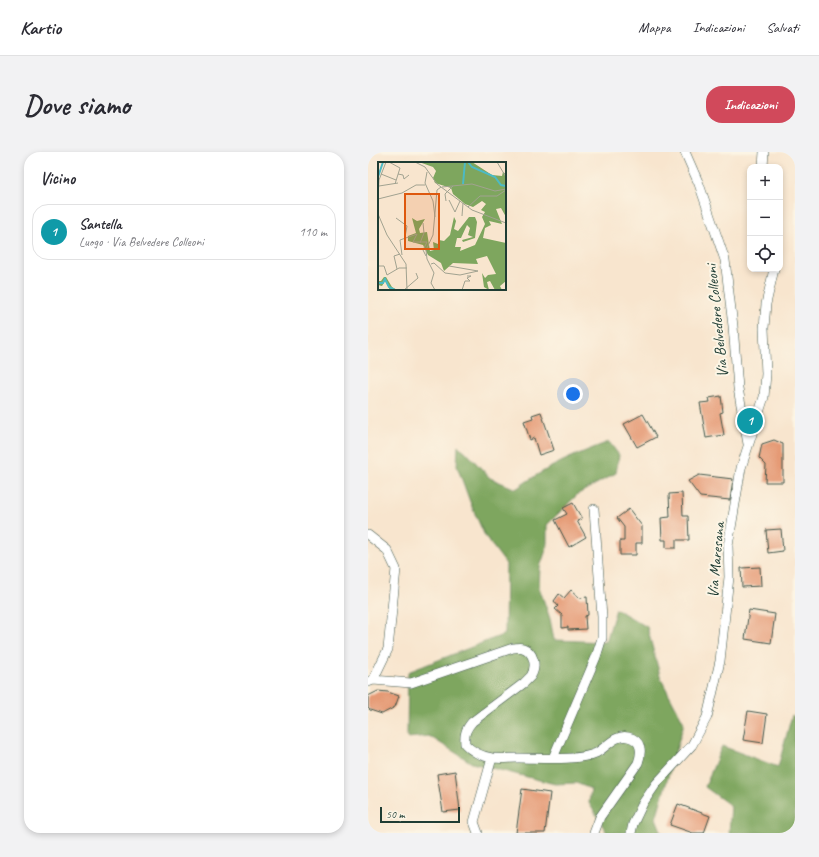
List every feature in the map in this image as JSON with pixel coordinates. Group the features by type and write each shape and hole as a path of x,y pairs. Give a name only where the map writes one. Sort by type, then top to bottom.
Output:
{"street":[{"name":"Via Belvedere Colleoni","path":"685,152 699,184 725,260 733,326 738,388 748,445"},
{"path":"763,164 764,152"},
{"name":"Via Maresana","path":"631,833 633,824 643,803 656,784 692,744 707,717 720,661 729,577 728,546 741,468 764,397 766,374 764,328 766,304 773,272"},
{"path":"553,758 596,657 602,638 602,617 594,508"},
{"path":"368,535 387,550 396,568 388,649 370,681 411,683 513,648 522,648 530,652 534,660 531,676 524,683 472,722 466,729 464,735 465,744 469,749 492,758 578,757 596,753 618,737 627,737 637,741 641,748 641,756 638,763 600,817 594,833"},
{"path":"478,833 474,822 492,758"}],"green space":[{"path":"609,442 619,455 616,473 578,494 547,525 547,547 540,567 539,587 550,619 554,640 606,642 616,609 647,627 661,679 684,723 656,818 662,833 607,833 589,803 591,789 576,783 555,784 472,763 429,736 407,738 408,672 505,634 506,564 485,536 472,507 457,466 458,446 465,451 490,478 516,489 538,474 561,462 584,451"},
{"path":"792,715 795,717 795,833 729,833 731,806 705,787 722,746 778,767"}],"building":[{"path":"721,396 723,412 720,413 724,435 706,438 700,403 710,402 709,398"},
{"path":"541,412 554,450 539,455 534,438 530,440 524,421 533,418 532,415"},
{"path":"643,414 656,437 637,447 624,424"},
{"path":"774,440 783,444 783,482 765,482 766,465 759,458 762,444"},
{"path":"699,475 733,479 730,500 700,497 688,481"},
{"path":"682,493 683,516 688,516 689,540 676,540 676,548 666,548 666,540 662,540 661,518 670,517 669,494"},
{"path":"573,503 582,519 577,521 586,537 569,547 555,520 567,514 563,508"},
{"path":"629,509 642,526 642,543 636,543 636,555 620,555 620,541 624,541 624,527 617,518"},
{"path":"781,529 783,551 768,553 766,530"},
{"path":"760,567 761,586 742,587 741,568"},
{"path":"571,590 580,598 587,597 588,615 585,616 586,629 568,630 568,627 562,628 562,615 555,609 558,606 554,601 559,594 564,598"},
{"path":"749,610 775,614 771,643 745,639"},
{"path":"378,691 388,692 399,696 395,707 382,714 368,708 368,696"},
{"path":"748,711 767,714 763,743 743,740"},
{"path":"455,771 460,810 443,812 437,774"},
{"path":"522,789 550,793 545,833 516,833"},
{"path":"678,804 710,816 704,833 693,833 670,825"}],"place":[{"name":"Santella","path":"750,421"}]}
